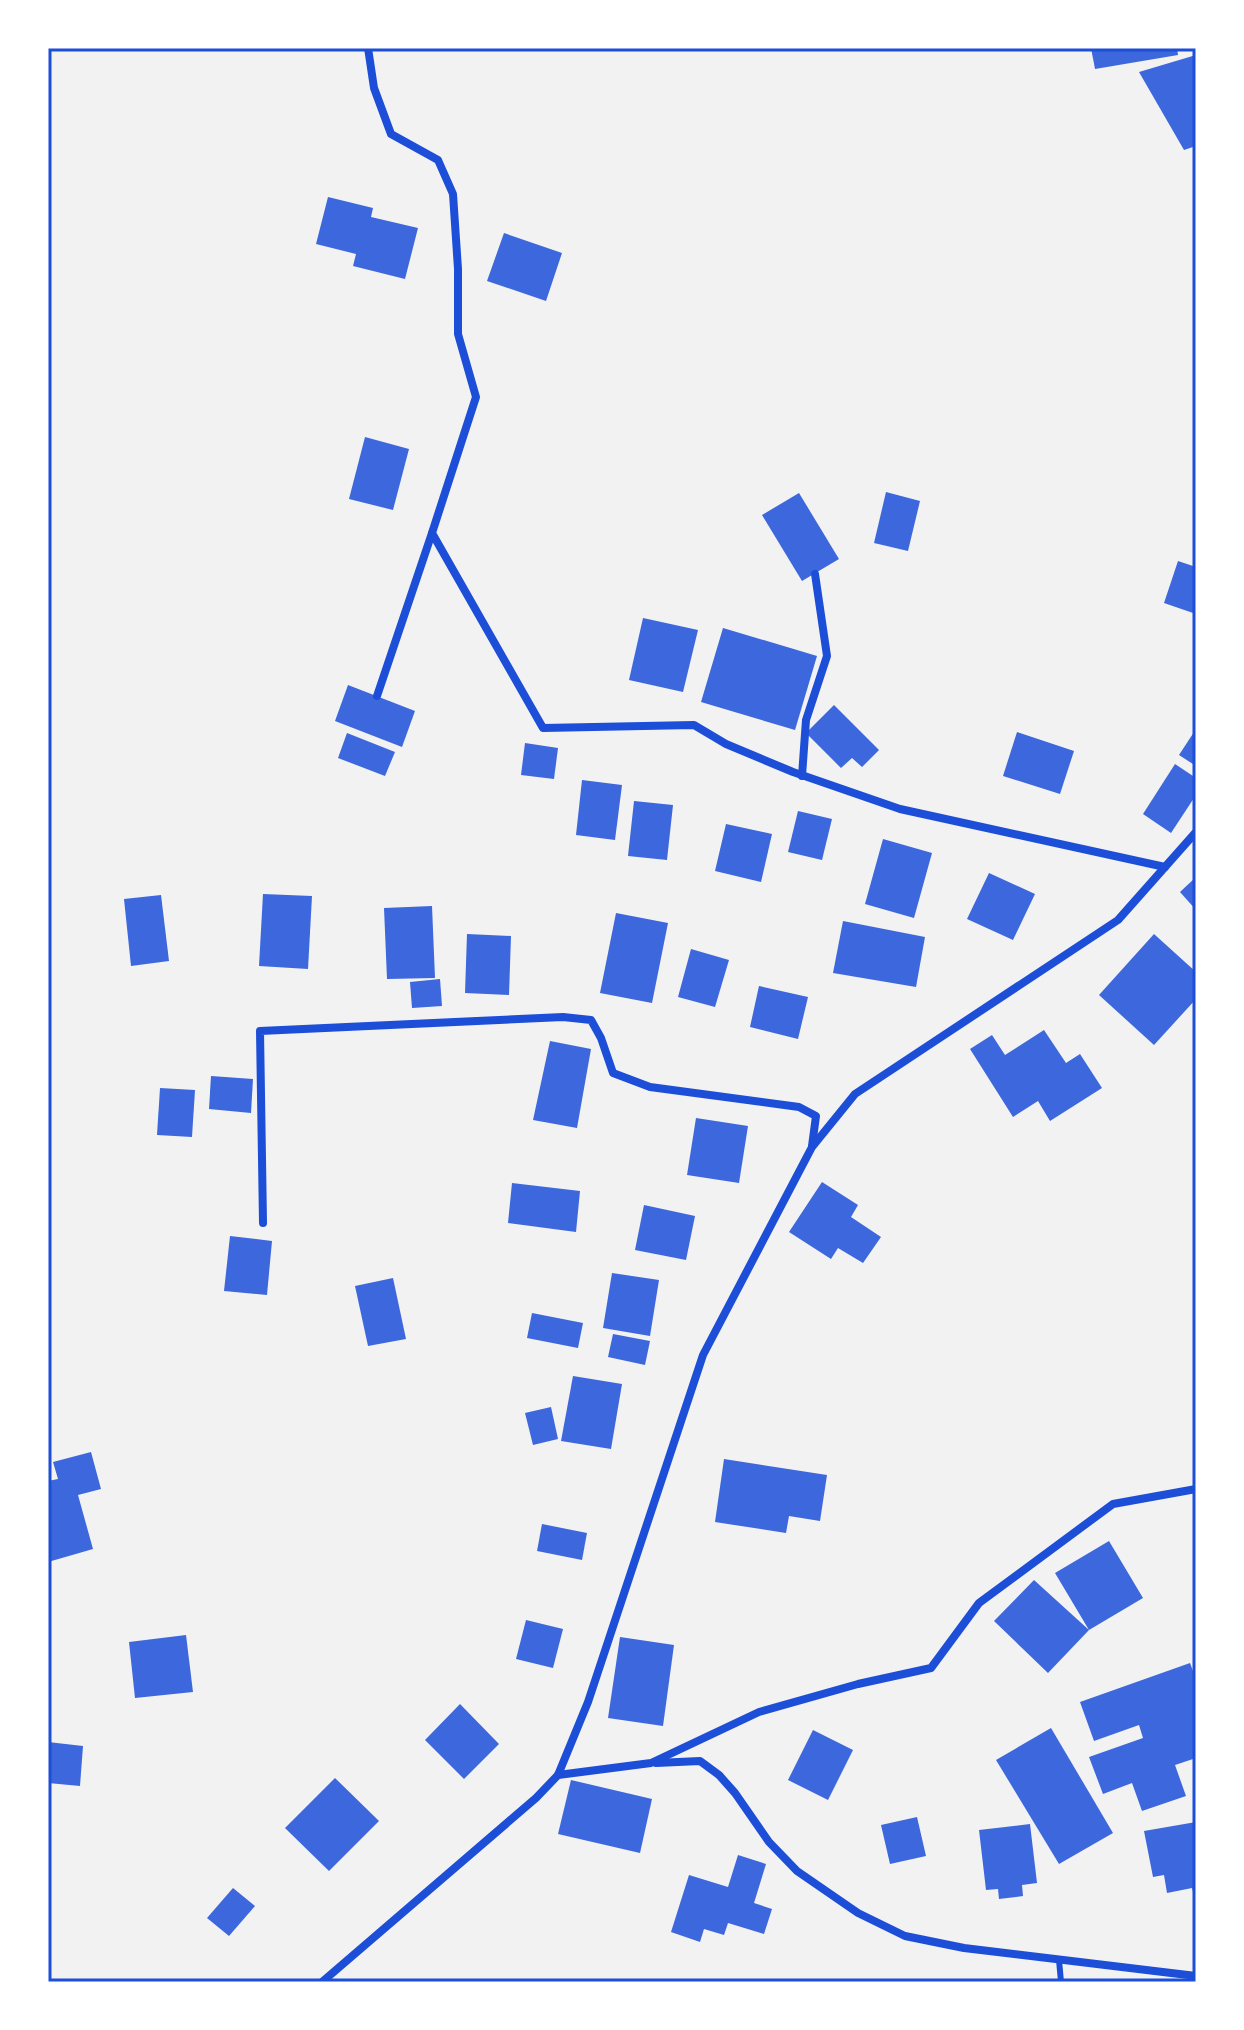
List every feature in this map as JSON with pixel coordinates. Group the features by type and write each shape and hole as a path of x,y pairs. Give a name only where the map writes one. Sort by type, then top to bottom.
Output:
{"street":[{"path":"368,48 374,88 391,134 438,160 453,194 458,334 476,397 377,696"},
{"path":"432,533 543,728 694,725 726,744 802,776 900,809 1165,867"},
{"path":"802,776 806,720 827,656 815,574"},
{"path":"322,1982 536,1798 558,1775 588,1702 703,1355 812,1147 855,1094 1118,920 1196,832"},
{"path":"263,1223 260,1031 563,1017 591,1020 613,1073 650,1087 799,1107 816,1116 812,1147"},
{"path":"651,1763 759,1712 858,1684 931,1668 979,1603 1113,1504 1196,1489"},
{"path":"558,1775 651,1763 700,1761 719,1775 735,1793 769,1842 797,1871 858,1913 893,1931 964,1948 1196,1976"}],"lane":[{"path":"1059,1960 1061,1982"}],"building":[{"path":"1091,48 1177,48 1178,55 1095,69"},
{"path":"1196,55 1196,146 1184,150 1139,72"},
{"path":"328,197 373,208 371,217 418,228 405,279 353,266 356,254 316,244"},
{"path":"504,233 562,253 546,301 487,281"},
{"path":"365,437 409,449 393,510 349,499"},
{"path":"886,492 920,501 908,551 874,543"},
{"path":"799,493 839,559 802,581 762,515"},
{"path":"1178,561 1196,567 1196,614 1164,603"},
{"path":"643,618 698,630 683,692 629,680"},
{"path":"723,628 817,656 795,730 701,702"},
{"path":"348,685 415,711 402,747 335,721"},
{"path":"834,705 879,750 862,767 852,758 841,768 806,733"},
{"path":"1196,729 1196,766 1179,755"},
{"path":"1017,732 1074,751 1060,794 1003,776"},
{"path":"347,733 395,752 385,776 338,758"},
{"path":"525,743 558,748 554,779 521,775"},
{"path":"1175,764 1196,778 1196,795 1171,833 1143,814"},
{"path":"582,780 622,785 615,840 576,835"},
{"path":"634,801 673,805 667,860 628,856"},
{"path":"798,811 832,819 822,860 788,852"},
{"path":"726,824 772,834 761,882 715,871"},
{"path":"883,839 932,853 914,918 865,904"},
{"path":"989,873 1035,894 1013,940 967,919"},
{"path":"1196,877 1196,910 1180,892"},
{"path":"263,894 312,896 308,969 259,966"},
{"path":"161,895 169,961 131,966 124,899"},
{"path":"432,906 435,978 387,979 384,908"},
{"path":"616,913 668,923 652,1003 600,993"},
{"path":"843,921 925,937 916,987 833,973"},
{"path":"467,934 511,936 509,995 465,993"},
{"path":"1154,934 1196,972 1196,999 1154,1045 1099,995"},
{"path":"691,949 729,960 715,1007 678,997"},
{"path":"440,979 442,1006 412,1008 410,982"},
{"path":"759,986 808,997 798,1039 750,1027"},
{"path":"1044,1030 1066,1063 1080,1054 1102,1088 1050,1121 1038,1101 1013,1117 970,1049 992,1035 1005,1055"},
{"path":"550,1041 591,1049 577,1128 533,1120"},
{"path":"211,1076 253,1079 251,1113 209,1109"},
{"path":"160,1088 195,1090 192,1137 157,1135"},
{"path":"696,1118 748,1126 739,1183 687,1175"},
{"path":"822,1182 858,1205 851,1217 881,1237 863,1263 838,1248 831,1259 789,1232"},
{"path":"512,1183 580,1191 576,1232 508,1223"},
{"path":"644,1205 695,1216 686,1260 635,1250"},
{"path":"230,1236 272,1241 267,1295 224,1291"},
{"path":"612,1273 659,1280 650,1336 603,1328"},
{"path":"393,1278 406,1339 368,1346 355,1286"},
{"path":"532,1313 583,1323 578,1348 527,1338"},
{"path":"613,1334 650,1341 645,1365 608,1357"},
{"path":"573,1376 622,1384 611,1449 561,1441"},
{"path":"551,1407 558,1439 533,1445 525,1413"},
{"path":"91,1452 101,1489 78,1495 93,1549 48,1562 48,1481 58,1479 53,1462"},
{"path":"724,1459 827,1475 820,1521 789,1516 786,1533 715,1522"},
{"path":"542,1524 587,1533 582,1560 537,1551"},
{"path":"1109,1541 1143,1598 1089,1630 1055,1573"},
{"path":"1034,1580 1089,1630 1048,1673 994,1621"},
{"path":"526,1620 563,1629 553,1668 516,1659"},
{"path":"186,1635 193,1692 135,1698 129,1642"},
{"path":"620,1637 674,1645 663,1726 608,1718"},
{"path":"1190,1663 1196,1679 1196,1758 1175,1765 1186,1796 1142,1811 1132,1783 1103,1794 1089,1757 1143,1738 1139,1725 1094,1741 1080,1702"},
{"path":"460,1704 499,1744 464,1779 425,1740"},
{"path":"1051,1728 1113,1833 1059,1864 996,1760"},
{"path":"813,1730 853,1750 828,1800 788,1780"},
{"path":"48,1742 83,1746 80,1786 48,1783"},
{"path":"335,1778 379,1821 329,1871 285,1828"},
{"path":"571,1780 652,1799 640,1853 558,1834"},
{"path":"917,1817 926,1856 890,1864 881,1825"},
{"path":"1196,1822 1195,1900 1192,1888 1167,1893 1164,1875 1153,1877 1144,1831"},
{"path":"1030,1824 1037,1883 1022,1885 1023,1896 999,1899 998,1889 986,1890 979,1830"},
{"path":"738,1855 766,1864 754,1903 772,1909 764,1934 728,1923 724,1935 704,1929 700,1942 671,1932 689,1875 728,1887"},
{"path":"233,1888 255,1906 229,1936 207,1918"}]}
